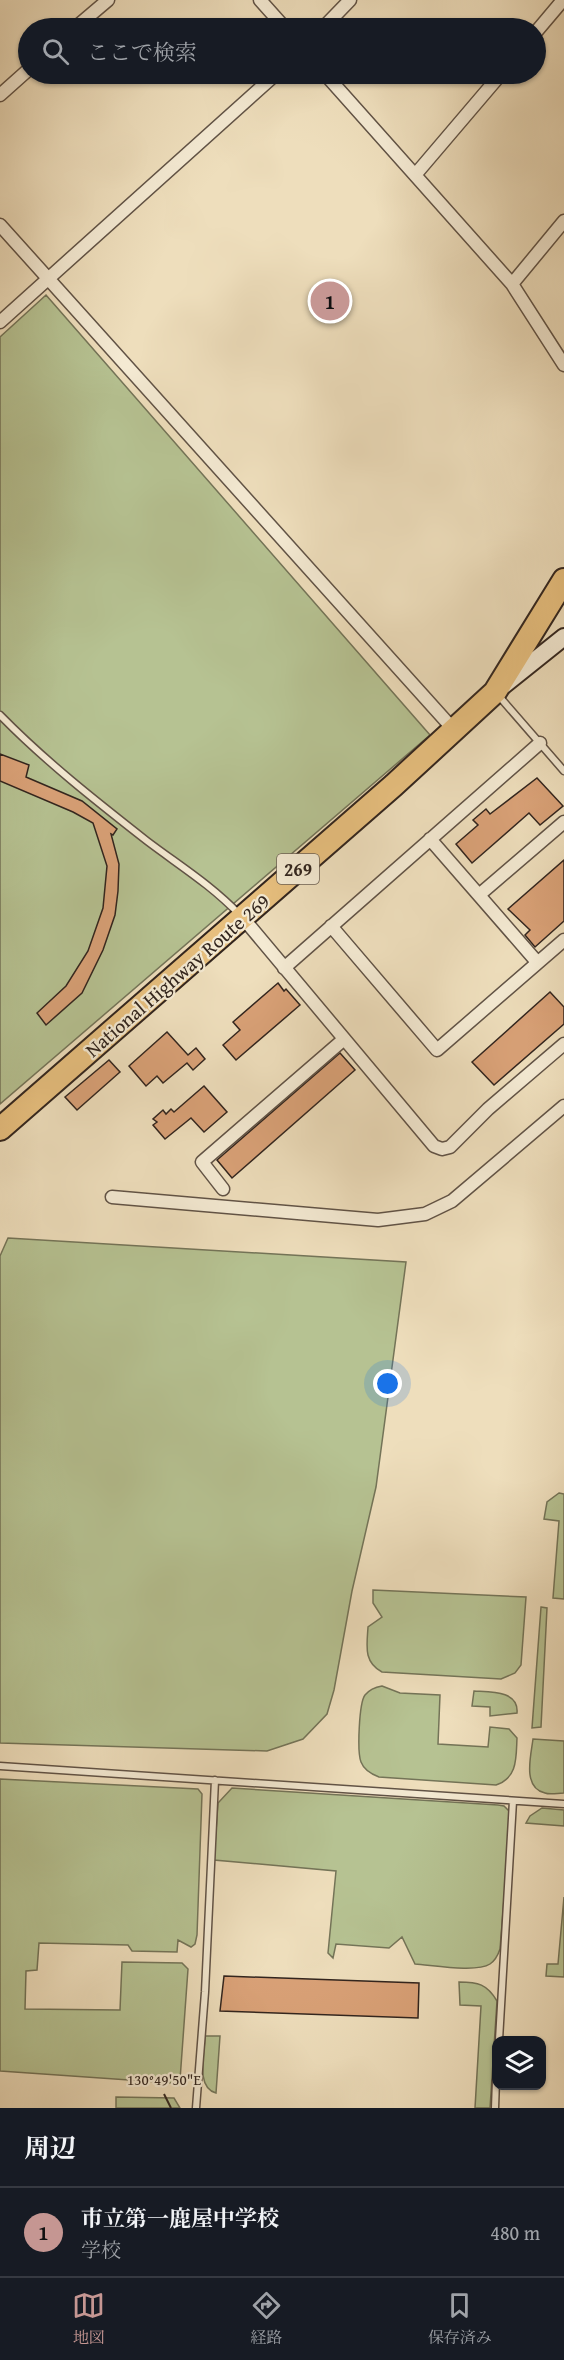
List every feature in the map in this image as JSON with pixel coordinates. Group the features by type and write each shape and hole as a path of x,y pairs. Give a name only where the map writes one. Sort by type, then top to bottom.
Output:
{"highway":[{"name":"National Highway Route 269","path":"0,1129 243,918 495,692 564,580"}],"street":[{"path":"87,18 108,0"},
{"path":"260,0 276,18"},
{"path":"333,18 350,0"},
{"path":"546,20 563,0"},
{"path":"0,95 18,79"},
{"path":"0,322 265,84"},
{"path":"334,84 512,284 564,365"},
{"path":"415,175 492,84"},
{"path":"512,284 564,221"},
{"path":"0,225 454,730"},
{"path":"495,692 564,637"},
{"path":"284,968 540,742"},
{"path":"479,895 564,822"},
{"path":"430,839 537,963"},
{"path":"243,918 434,1146 442,1149 450,1147 488,1110 564,1044"},
{"path":"331,926 437,1050 564,940"},
{"path":"224,1189 202,1162 343,1040"},
{"path":"112,1197 378,1220 419,1216 452,1201 564,1106"}],"lane":[{"path":"495,692 564,771"},
{"path":"0,715 36,751 147,841 216,891 243,918"},
{"path":"0,1766 564,1804"},
{"path":"196,2108 205,1992 215,1780"},
{"path":"499,2036 513,1801"},
{"path":"495,2108 496,2090"}],"green space":[{"path":"46,295 430,735 0,1104 0,337"},
{"path":"8,1238 406,1262 376,1487 352,1591 334,1690 327,1714 303,1739 267,1751 0,1743 0,1256"},
{"path":"559,1493 564,1494 564,1599 553,1598 559,1521 544,1519 547,1502"},
{"path":"373,1590 526,1597 521,1665 515,1673 501,1679 382,1672 372,1663 367,1652 368,1627 382,1617 373,1603"},
{"path":"541,1607 547,1608 541,1727 532,1728"},
{"path":"382,1686 400,1693 440,1695 438,1744 488,1747 490,1727 509,1729 517,1738 512,1772 503,1782 496,1785 379,1777 368,1771 362,1765 359,1748 361,1707 367,1693"},
{"path":"474,1691 495,1692 508,1696 516,1705 517,1713 490,1716 490,1707 472,1706"},
{"path":"533,1739 564,1741 564,1793 547,1794 533,1785 530,1762"},
{"path":"0,1779 198,1789 202,1794 195,1944 191,1947 178,1940 177,1952 132,1951 128,1945 39,1943 37,1970 26,1971 25,2009 120,2010 122,1962 182,1963 188,1969 180,2080 172,2083 0,2071"},
{"path":"232,1788 504,1806 511,1813 500,1949 494,1961 483,1967 475,1968 415,1964 402,1937 389,1948 336,1944 333,1958 328,1953 336,1871 214,1860 218,1803"},
{"path":"542,1808 564,1810 564,1826 526,1823 530,1816"},
{"path":"564,1897 564,1977 546,1976 547,1964 558,1964"},
{"path":"459,1982 481,1985 490,1991 497,2001 495,2036 492,2036 490,2108 475,2108 481,2006 460,2005"},
{"path":"205,2036 220,2036 216,2093 209,2090 203,2077"},
{"path":"116,2097 174,2098 180,2108 116,2108"}],"building":[{"path":"0,754 29,765 26,777 82,801 117,829 113,835 111,834 119,864 118,891 115,915 103,950 82,993 46,1025 37,1013 66,986 88,951 103,908 107,866 93,823 0,781"},
{"path":"537,778 563,806 540,825 529,813 472,863 456,844 478,825 473,820 486,809 490,814"},
{"path":"564,860 564,921 535,947 525,935 530,930 508,909"},
{"path":"278,983 300,1005 236,1060 223,1045 240,1030 233,1022"},
{"path":"550,992 564,1007 564,1024 494,1085 472,1062"},
{"path":"167,1032 188,1055 196,1048 205,1059 193,1070 187,1063 163,1083 157,1076 146,1086 129,1066"},
{"path":"340,1053 355,1070 232,1178 217,1160"},
{"path":"109,1060 120,1072 77,1110 65,1097"},
{"path":"204,1086 227,1112 204,1132 191,1118 165,1139 153,1125 157,1122 153,1119 163,1110 166,1114 171,1109 174,1112"},
{"path":"224,1976 419,1983 418,2018 220,2011"}],"place":[{"name":"市立第一鹿屋中学校","path":"330,301"}]}
